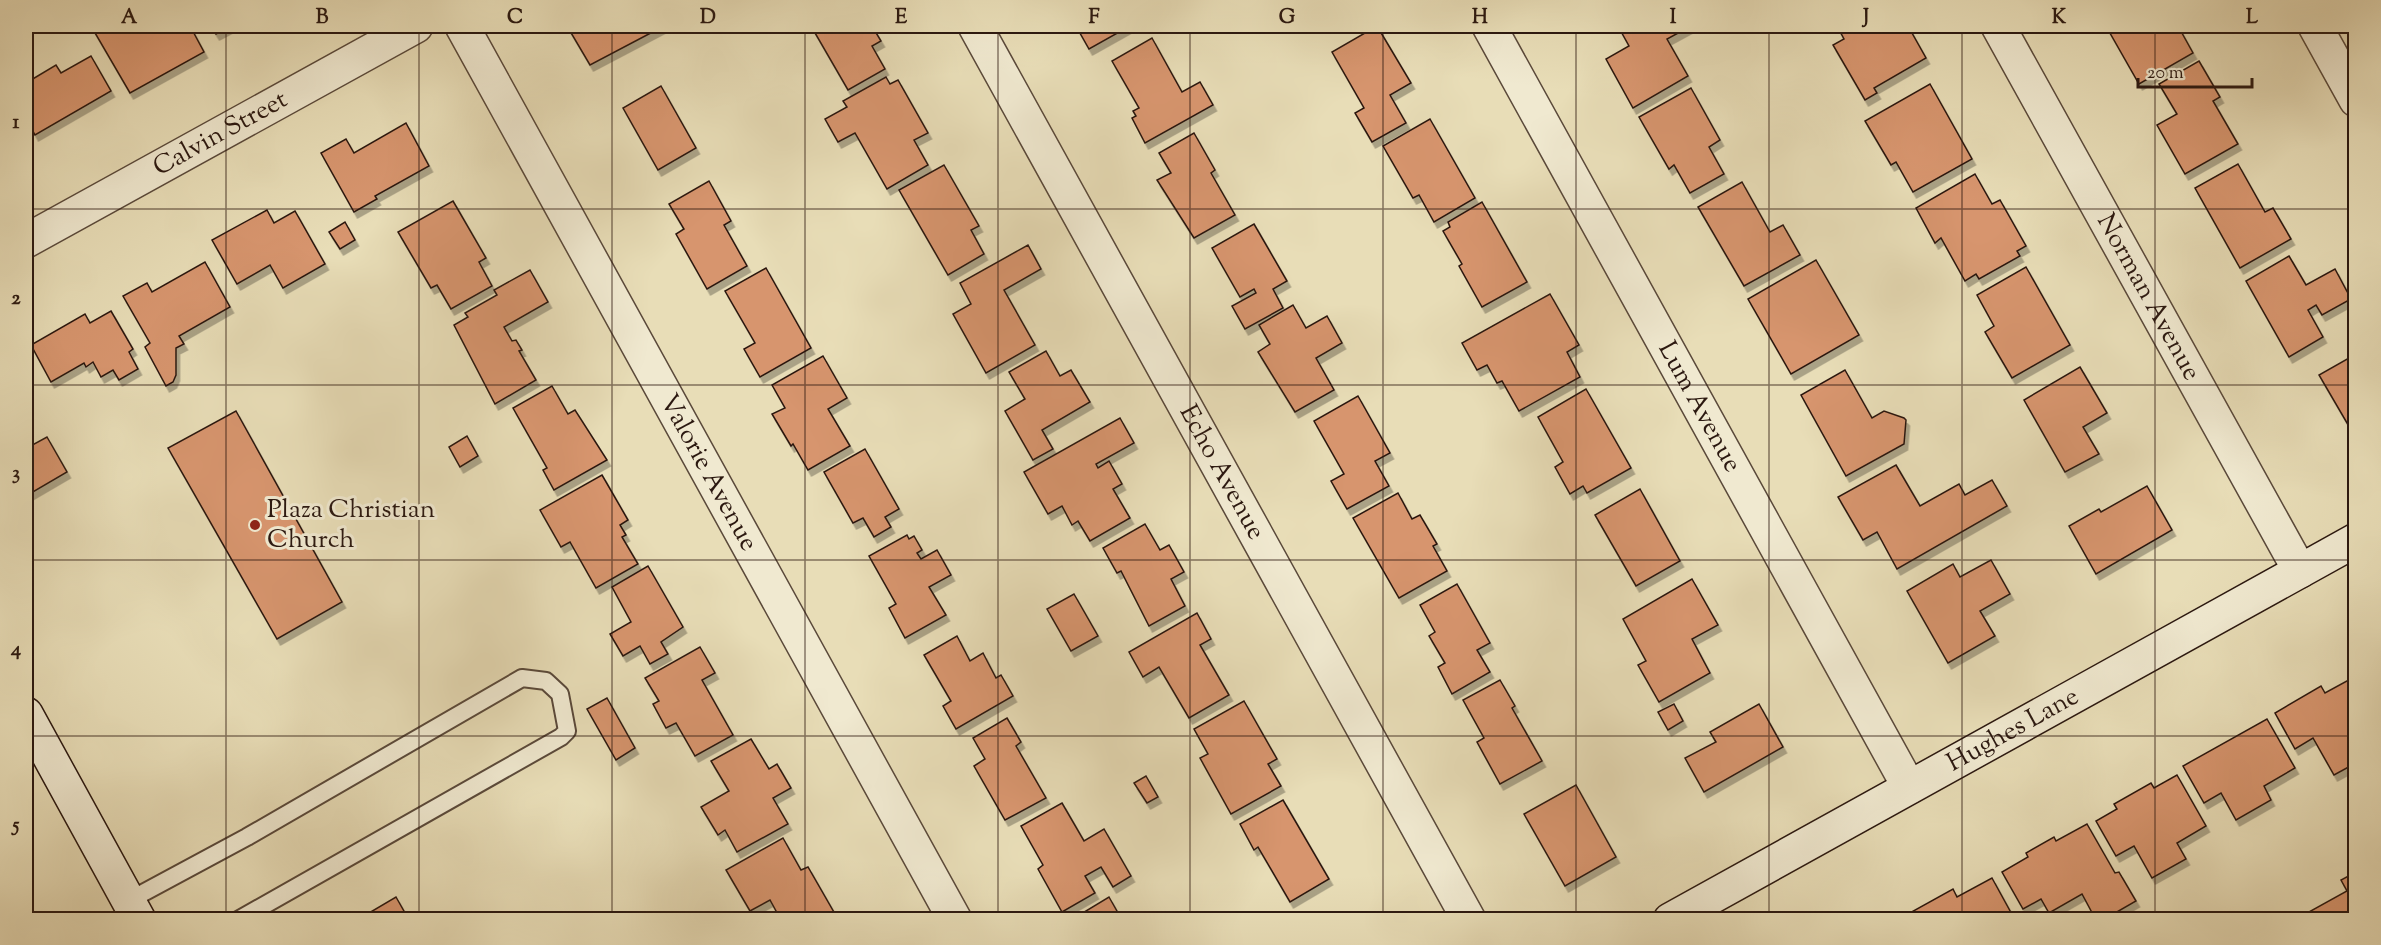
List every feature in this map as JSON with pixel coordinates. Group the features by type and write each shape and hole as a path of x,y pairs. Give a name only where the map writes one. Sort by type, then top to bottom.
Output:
{"street":[{"name":"Calvin Street","path":"26,241 416,26"},
{"name":"Valorie Avenue","path":"462,26 955,920"},
{"name":"Echo Avenue","path":"975,26 1469,920"},
{"name":"Lum Avenue","path":"1489,26 1909,787"},
{"name":"Norman Avenue","path":"1998,26 2300,571"},
{"path":"2320,27 2355,100"},
{"name":"Hughes Lane","path":"1670,920 2355,540"},
{"path":"26,714 134,910"}],"lane":[{"path":"134,910 247,837 522,678 546,681 560,694 567,731 561,737 238,920"}],"building":[{"path":"91,26 190,26 204,52 130,93"},
{"path":"211,26 231,26 216,34"},
{"path":"567,26 664,26 590,65"},
{"path":"811,26 872,26 881,41 872,46 885,69 848,90"},
{"path":"1076,26 1130,26 1089,49"},
{"path":"1377,26 1411,83 1390,95 1406,123 1372,142 1355,113 1364,108 1332,52"},
{"path":"1618,26 1691,26 1667,39 1688,76 1633,108 1606,59 1629,46"},
{"path":"1837,26 1908,26 1926,58 1874,88 1877,93 1865,100 1833,45 1844,39"},
{"path":"2106,26 2178,26 2193,53 2139,84"},
{"path":"1152,38 1182,92 1200,82 1213,105 1145,143 1132,118 1136,116 1133,111 1139,108 1112,61"},
{"path":"91,56 111,91 35,135 26,118 26,83 56,65 61,73"},
{"path":"2199,61 2220,97 2213,101 2238,144 2185,174 2157,125 2177,114 2159,84"},
{"path":"886,77 890,84 898,80 928,133 914,140 928,165 887,189 855,133 838,142 825,119 847,107 843,101"},
{"path":"1930,84 1972,159 1913,192 1896,162 1891,165 1865,121"},
{"path":"661,86 696,148 658,170 623,108"},
{"path":"1691,88 1720,140 1709,147 1724,174 1690,193 1674,165 1669,169 1639,117"},
{"path":"1430,119 1475,198 1434,222 1419,195 1413,198 1383,146"},
{"path":"406,123 429,166 375,196 377,199 354,212 321,153 346,139 354,153"},
{"path":"1194,133 1215,170 1211,173 1235,215 1194,238 1157,180 1171,173 1159,153"},
{"path":"2238,164 2265,212 2273,208 2291,239 2240,268 2195,188"},
{"path":"944,165 979,226 971,230 984,254 948,275 899,190"},
{"path":"1975,174 1992,204 2000,200 2026,246 2017,251 2020,256 1979,279 1976,274 1965,281 1941,238 1935,243 1916,208"},
{"path":"709,181 731,221 724,225 747,266 707,289 676,234 684,229 669,204"},
{"path":"1742,182 1770,232 1783,225 1800,255 1744,286 1698,207"},
{"path":"453,201 486,258 479,262 492,286 451,309 437,285 431,288 398,232"},
{"path":"1482,202 1527,282 1482,307 1459,266 1462,264 1443,231 1450,227 1448,222"},
{"path":"267,210 274,223 295,211 325,264 283,288 270,265 237,284 212,240"},
{"path":"345,222 355,240 340,249 329,232"},
{"path":"1254,224 1287,281 1273,289 1283,308 1245,329 1232,306 1256,293 1254,289 1240,297 1212,248"},
{"path":"1028,245 1041,269 1004,290 1035,345 986,373 953,314 971,304 960,283"},
{"path":"2289,256 2306,285 2335,269 2351,299 2322,315 2316,305 2308,310 2323,337 2289,357 2246,281"},
{"path":"1816,260 1859,335 1791,374 1748,299"},
{"path":"205,262 230,307 179,336 184,344 176,348 176,375 173,382 166,386 145,347 150,343 123,296 147,283 152,292"},
{"path":"2026,267 2070,345 2012,378 1985,332 1994,326 1977,295"},
{"path":"766,268 811,348 760,377 744,349 755,343 725,291"},
{"path":"530,270 548,302 504,327 512,341 516,340 522,350 519,351 536,380 495,404 454,325 468,317 465,313 497,295 494,290"},
{"path":"1550,294 1579,345 1567,352 1580,377 1519,411 1502,381 1497,383 1487,365 1477,370 1462,343"},
{"path":"1293,305 1306,328 1327,316 1342,343 1316,358 1334,390 1295,412 1258,352 1270,344 1259,325"},
{"path":"111,311 133,349 129,352 138,369 119,380 113,370 101,377 93,362 86,367 84,363 51,382 31,345 85,314 90,323"},
{"path":"1046,351 1060,376 1071,370 1090,402 1042,430 1053,449 1033,460 1005,411 1025,399 1009,372"},
{"path":"2356,354 2356,435 2354,435 2319,375"},
{"path":"823,356 847,398 828,409 850,446 808,470 772,414 785,408 772,385"},
{"path":"2080,367 2107,413 2083,427 2099,454 2065,472 2024,400"},
{"path":"1845,370 1872,418 1884,411 1906,420 1904,444 1846,476 1801,395"},
{"path":"552,386 568,414 575,410 607,460 554,490 543,470 547,468 513,408"},
{"path":"1586,389 1631,468 1587,493 1583,486 1570,494 1555,467 1563,462 1538,417"},
{"path":"1358,396 1390,453 1375,461 1389,486 1347,509 1331,481 1344,474 1314,421"},
{"name":"Plaza Christian Church","path":"236,411 342,602 277,639 168,448"},
{"path":"1120,418 1134,443 1096,464 1098,468 1109,461 1122,484 1113,489 1130,518 1090,541 1078,521 1072,525 1062,506 1048,514 1024,472"},
{"path":"467,436 478,456 460,467 449,447"},
{"path":"47,437 67,472 26,496 26,446 27,448"},
{"path":"865,449 899,509 885,517 891,527 874,537 863,518 853,523 824,472"},
{"path":"1896,465 1920,506 1959,484 1965,495 1992,480 2007,506 1897,569 1877,532 1863,540 1838,497"},
{"path":"602,475 628,520 620,525 626,535 622,537 638,564 596,588 570,542 561,547 540,510"},
{"path":"2147,486 2172,530 2096,574 2069,526 2099,509 2101,512"},
{"path":"1640,489 1680,561 1636,586 1595,515"},
{"path":"1398,493 1412,519 1420,515 1437,544 1433,546 1447,571 1399,598 1353,518"},
{"path":"1145,524 1160,550 1169,545 1184,572 1171,579 1185,606 1149,626 1121,571 1117,573 1103,548"},
{"path":"907,535 909,539 914,536 922,550 917,553 921,559 937,550 951,575 929,587 946,615 905,638 889,608 896,604 869,556"},
{"path":"1991,560 2010,594 1980,611 1995,636 1948,663 1907,591 1953,564 1960,577"},
{"path":"648,566 683,627 661,642 668,654 650,664 640,646 623,656 610,634 631,622 612,587"},
{"path":"1692,579 1718,625 1692,639 1710,673 1659,702 1638,665 1646,661 1623,619"},
{"path":"1457,584 1490,643 1477,650 1490,672 1452,694 1438,667 1445,663 1429,636 1435,632 1420,605"},
{"path":"1074,594 1098,636 1071,651 1047,609"},
{"path":"1197,613 1211,639 1200,645 1229,695 1189,718 1159,667 1143,677 1129,652"},
{"path":"957,636 970,661 983,653 996,678 1001,675 1013,696 956,729 943,706 951,701 924,655"},
{"path":"700,647 715,673 702,680 733,735 695,756 676,723 666,728 653,704 659,701 645,678"},
{"path":"2356,676 2356,763 2334,775 2313,738 2295,749 2275,713 2321,686 2325,693"},
{"path":"1500,680 1515,706 1512,708 1542,761 1500,784 1477,742 1484,738 1463,700"},
{"path":"607,698 635,748 616,760 587,709"},
{"path":"1244,701 1277,759 1268,764 1281,786 1231,814 1200,758 1208,754 1194,729"},
{"path":"1674,704 1683,721 1668,730 1658,712"},
{"path":"1759,704 1783,747 1704,792 1685,758 1716,742 1710,732"},
{"path":"1007,718 1021,742 1016,746 1046,798 1005,820 974,766 985,759 973,738"},
{"path":"2267,719 2295,768 2264,786 2271,800 2236,820 2221,793 2204,803 2183,766"},
{"path":"751,739 769,769 777,764 791,788 773,798 788,824 737,852 725,830 718,835 701,807 729,791 711,761"},
{"path":"2177,775 2206,826 2177,843 2186,859 2152,878 2134,846 2116,856 2096,821 2117,809 2114,804 2151,783 2154,788"},
{"path":"1146,776 1158,797 1147,803 1134,783"},
{"path":"1576,785 1616,857 1565,886 1524,814"},
{"path":"1283,800 1329,879 1290,902 1258,847 1254,850 1240,824"},
{"path":"1062,803 1084,841 1104,829 1131,876 1113,887 1101,867 1085,876 1095,893 1062,912 1038,869 1043,865 1021,826"},
{"path":"2087,824 2115,873 2119,872 2136,901 2103,920 2096,920 2082,894 2049,913 2041,899 2023,909 2002,872 2028,857 2026,853 2054,837 2056,841"},
{"path":"783,838 801,870 808,867 835,914 825,920 781,920 770,900 750,911 726,870"},
{"path":"2356,872 2356,920 2310,920 2307,913 2347,891 2341,880"},
{"path":"1992,878 2015,920 1908,920 1906,915 1953,889 1957,897"},
{"path":"396,897 409,920 357,920"},
{"path":"1109,897 1122,920 1071,920"}],"place":[{"name":"Plaza Christian Church","path":"255,525"}]}
